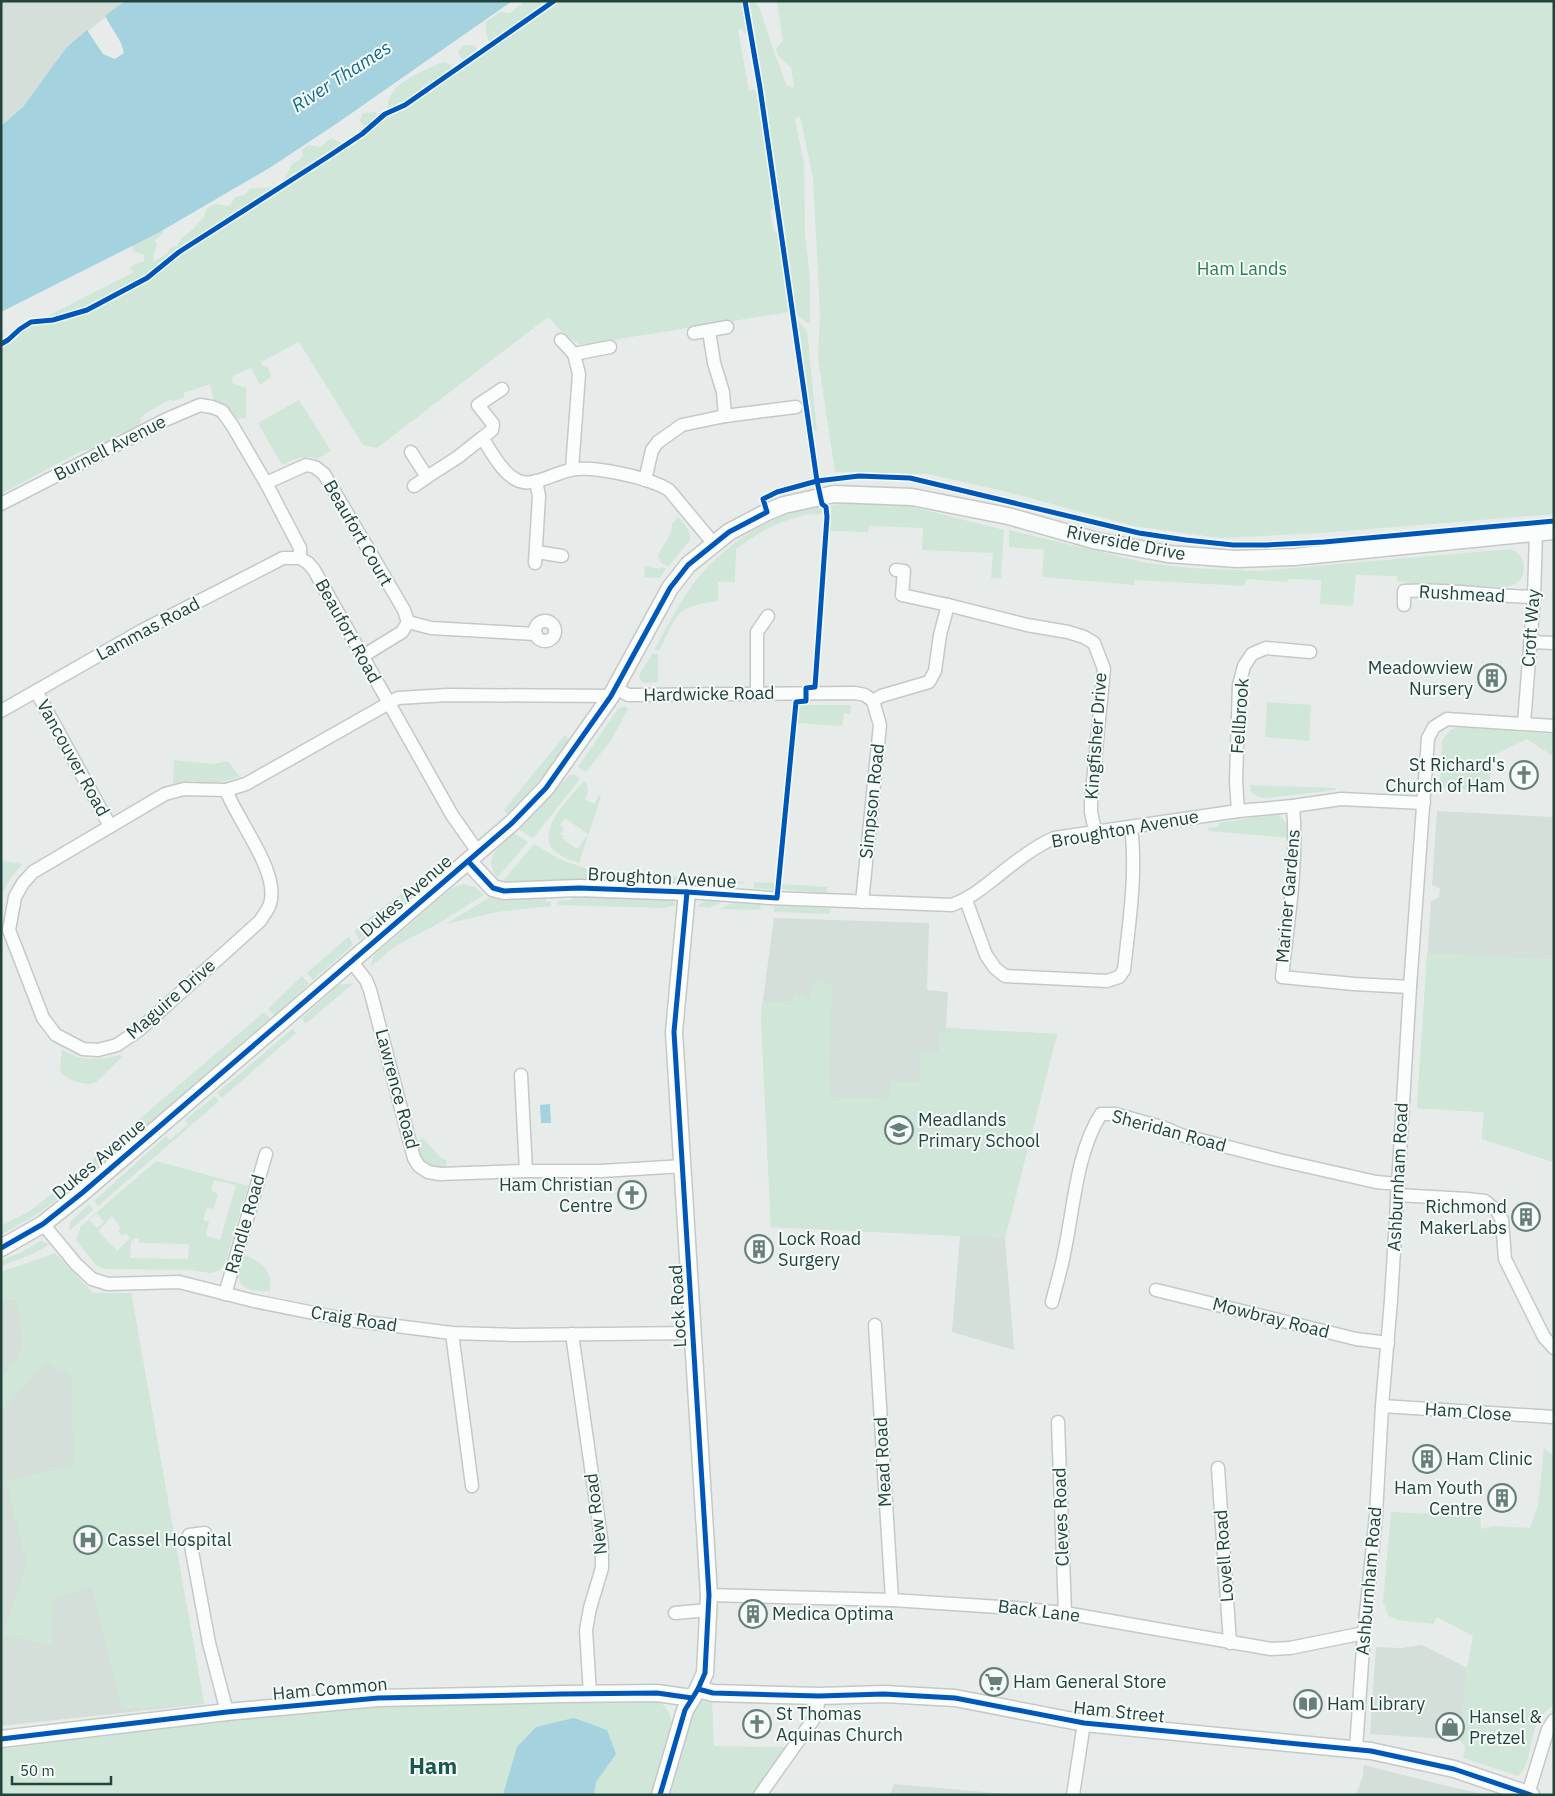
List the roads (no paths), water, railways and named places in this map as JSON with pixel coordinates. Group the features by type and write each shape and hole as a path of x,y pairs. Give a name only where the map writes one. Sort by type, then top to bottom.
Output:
{"street":[{"path":"694,333 727,327"},
{"path":"709,331 714,363 723,392 724,416"},
{"path":"561,340 574,354 579,374 572,469"},
{"path":"574,354 610,347"},
{"path":"414,486 458,457 492,430 492,424 478,406 502,389"},
{"name":"Burnell Avenue","path":"1,504 138,434 200,405 222,411"},
{"path":"645,480 652,450 672,430 688,423 724,416 796,407"},
{"name":"Beaufort Road","path":"222,411 266,483 300,548 300,558 314,570 452,815 473,857"},
{"path":"482,438 509,475 521,482 536,481 572,469 588,468 661,485 669,490 714,544"},
{"path":"411,452 427,477"},
{"name":"Beaufort Court","path":"266,483 306,465 315,467 324,474 404,610 408,622"},
{"path":"536,481 539,496 536,558 562,556"},
{"name":"Riverside Drive","path":"821,496 843,494 912,497 1008,516 1097,541 1168,554 1209,558 1294,557 1554,532"},
{"name":"Dukes Avenue","path":"1,1248 43,1224 89,1186 512,823 546,788 614,692 670,588 688,564 729,532 767,512 784,505 821,496"},
{"name":"Croft Way","path":"1524,724 1534,597 1536,533"},
{"name":"Lammas Road","path":"1,711 143,630 283,558 300,558"},
{"name":"Kingfisher Drive","path":"896,570 904,570 902,596 1068,632 1084,637 1094,643 1104,669 1091,802 1095,831"},
{"name":"Rushmead","path":"1404,605 1404,591 1421,590 1534,597"},
{"path":"873,701 881,696 928,682 934,671 940,635 948,605"},
{"path":"757,693 757,632 768,616"},
{"path":"363,656 402,632 408,622 431,628 536,634"},
{"path":"1530,642 1554,643"},
{"name":"Fellbrook","path":"1238,811 1236,781 1240,684 1244,666 1252,654 1266,648 1310,652"},
{"name":"Vancouver Road","path":"36,690 110,826"},
{"name":"Hardwicke Road","path":"302,752 398,698 448,695 614,692 628,695 855,693 865,695 873,701"},
{"name":"Simpson Road","path":"862,902 880,725 873,701"},
{"name":"Ashburnham Road","path":"1356,1749 1364,1632 1376,1515 1428,738 1434,727 1447,719 1554,726"},
{"name":"Maguire Drive","path":"226,790 269,875 270,904 260,921 139,1030 117,1045 98,1050 83,1049 56,1036 43,1018 9,930 10,913 15,897 23,883 33,872 166,794 184,788 226,790 246,784 302,752"},
{"name":"Broughton Avenue","path":"473,857 492,888 504,891 579,888 952,905 966,900 1020,858 1040,844 1054,838 1238,811 1341,799 1424,804"},
{"name":"Mariner Gardens","path":"1293,806 1295,828 1292,885 1282,977 1410,987"},
{"path":"966,900 986,955 995,968 1005,976 1107,981 1119,977 1124,970 1130,909 1133,846 1131,827"},
{"name":"Lock Road","path":"687,892 674,1032 684,1166 709,1603 705,1673 695,1694"},
{"name":"Lawrence Road","path":"351,961 366,980 370,990 414,1158 428,1172 440,1174 601,1171 684,1166"},
{"path":"521,1075 526,1171"},
{"name":"Sheridan Road","path":"1052,1302 1087,1142 1092,1128 1101,1114 1115,1114 1165,1128 1181,1135 1376,1182 1397,1190"},
{"name":"Randle Road","path":"225,1294 266,1154"},
{"path":"1397,1190 1485,1201 1497,1211 1502,1220 1505,1259 1544,1337 1554,1348"},
{"name":"Craig Road","path":"43,1224 76,1264 92,1279 108,1284 179,1282 225,1294 349,1320 452,1333 514,1335 693,1333"},
{"name":"Mowbray Road","path":"1156,1290 1356,1339 1388,1343"},
{"name":"Mead Road","path":"875,1325 892,1600"},
{"path":"452,1333 472,1486"},
{"name":"New Road","path":"572,1334 602,1545 602,1568 590,1608 586,1630 590,1694"},
{"name":"Ham Close","path":"1382,1406 1554,1417"},
{"name":"Cleves Road","path":"1058,1422 1065,1613"},
{"name":"Lovell Road","path":"1218,1468 1230,1643"},
{"path":"205,1533 189,1535 209,1643 227,1712"},
{"name":"Back Lane","path":"675,1613 709,1603 892,1600 986,1605 1065,1613 1271,1649 1290,1648 1364,1632"},
{"path":"660,1795 683,1718 695,1694"},
{"name":"Ham Common","path":"1,1739 227,1712 378,1698 695,1694"},
{"name":"Ham Street","path":"695,1694 819,1696 884,1694 955,1698 1084,1723 1356,1749 1390,1754 1448,1767 1530,1794"},
{"path":"760,1795 813,1720 818,1708 819,1696"},
{"path":"1530,1794 1548,1729 1554,1720"},
{"path":"1073,1795 1084,1723"}],"water":[{"name":"River Thames","path":"125,1 512,1 271,167 158,233 1,312 1,126 23,107 66,48 87,30 103,54 115,59 124,53 121,43 105,16"},
{"path":"550,1104 551,1123 541,1123 540,1105"},
{"path":"574,1718 607,1730 616,1754 596,1782 594,1795 503,1795 517,1747 536,1727"}],"place":[{"name":"Meadowview Nursery","path":"1492,678"},
{"name":"St Richard's Church of Ham","path":"1524,775"},
{"name":"Meadlands Primary School","path":"899,1130"},
{"name":"Ham Christian Centre","path":"632,1195"},
{"name":"Richmond MakerLabs","path":"1526,1217"},
{"name":"Lock Road Surgery","path":"759,1249"},
{"name":"Ham Clinic","path":"1427,1459"},
{"name":"Ham Youth Centre","path":"1502,1498"},
{"name":"Cassel Hospital","path":"88,1540"},
{"name":"Medica Optima","path":"753,1614"},
{"name":"Ham General Store","path":"994,1682"},
{"name":"Ham Library","path":"1308,1704"},
{"name":"St Thomas Aquinas Church","path":"757,1724"},
{"name":"Hansel & Pretzel","path":"1450,1727"}],"district":[{"name":"Ham","path":"433,1766"}],"park label":[{"name":"Ham Lands","path":"1242,269"}]}
